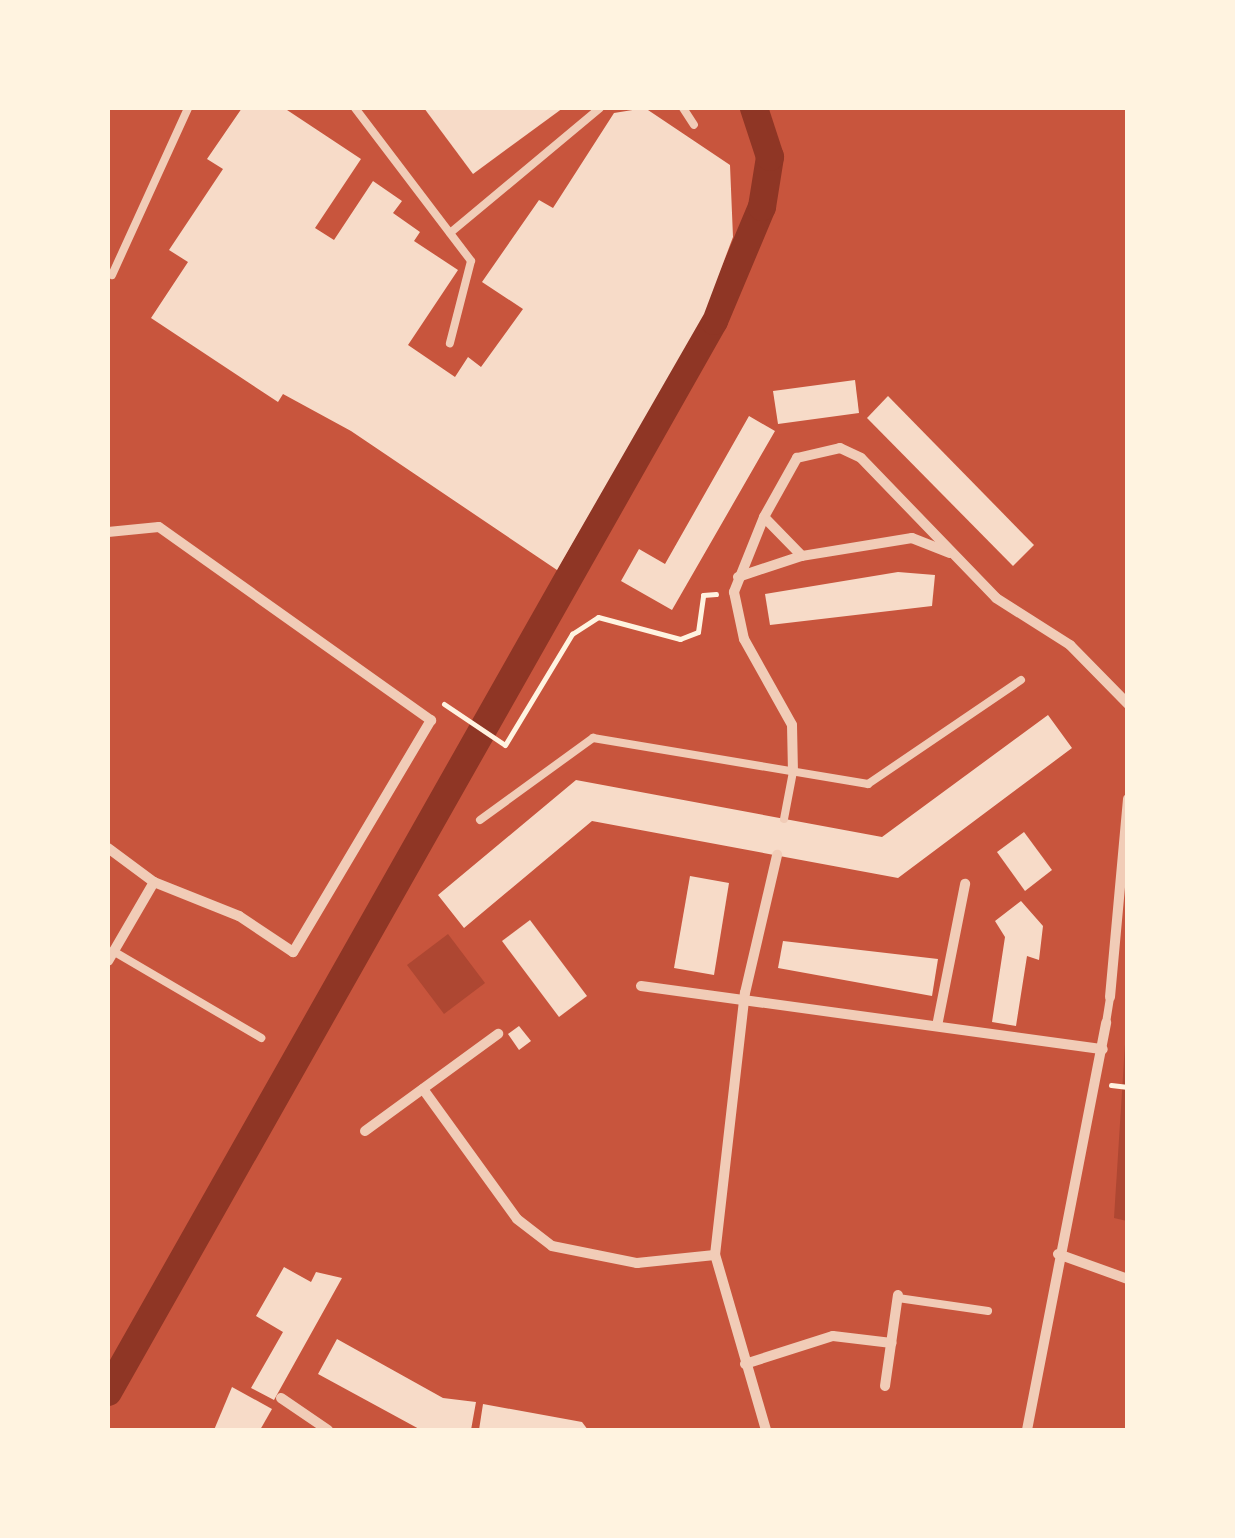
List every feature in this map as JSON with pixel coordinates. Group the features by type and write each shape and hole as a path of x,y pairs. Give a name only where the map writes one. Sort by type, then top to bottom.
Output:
{"street":[{"path":"793,772 792,725 744,639 737,577 797,458 840,448 996,598 1070,645 1128,704"},
{"path":"764,517 802,556"},
{"path":"108,532 159,528 431,720 293,952 239,916 154,882 108,848"},
{"path":"737,577 760,562 912,538 950,552"},
{"path":"1110,998 1128,799"},
{"path":"766,1430 715,1256 745,993 777,855"},
{"path":"110,956 154,882"},
{"path":"936,1026 965,884"},
{"path":"641,986 745,993 936,1026 1103,1049"},
{"path":"1026,1430 1106,1023"},
{"path":"364,1131 498,1034"},
{"path":"423,1089 518,1219 552,1246 637,1263 715,1256"},
{"path":"1058,1254 1128,1279"},
{"path":"886,1386 898,1296"},
{"path":"745,1364 833,1336 892,1342"},
{"path":"281,1398 328,1430"}],"lane":[{"path":"112,275 188,108"},
{"path":"355,108 472,261 450,342"},
{"path":"450,233 600,108"},
{"path":"683,108 694,125"},
{"path":"480,820 593,738 868,784 1021,680"},
{"path":"784,819 793,772"},
{"path":"110,956 261,1038"},
{"path":"1106,1023 1110,998"},
{"path":"898,1296 988,1311"}],"path":[{"path":"424,692 505,745 572,634 598,617 680,639 698,632 703,596 724,594"}],"shaded area":[{"path":"448,934 485,983 444,1014 407,965"},
{"path":"1127,1013 1127,1221 1114,1218"}],"building":[{"path":"242,108 284,108 361,159 315,228 334,240 373,181 402,201 393,213 420,232 414,241 458,270 408,345 455,377 468,357 481,367 523,309 482,282 539,200 553,208 614,113 645,108 730,165 733,237 704,314 557,570 351,431 283,394 278,402 151,318 188,262 169,250 223,169 207,159"},
{"path":"424,108 563,108 473,174"},
{"path":"855,380 859,413 778,424 773,391"},
{"path":"888,396 1034,545 1013,566 867,418"},
{"path":"749,416 775,431 672,610 621,581 639,549 665,564"},
{"path":"898,572 935,575 932,606 770,625 765,594"},
{"path":"1048,715 1072,748 898,878 592,821 464,928 438,895 576,780 882,837"},
{"path":"1024,832 1052,870 1025,891 997,852"},
{"path":"690,876 729,883 714,975 674,968"},
{"path":"1021,901 1043,926 1039,960 1027,956 1016,1026 992,1022 1005,937 995,921"},
{"path":"530,920 587,996 559,1017 502,941"},
{"path":"783,941 938,959 932,996 778,968"},
{"path":"519,1026 531,1041 519,1050 508,1034"},
{"path":"284,1267 311,1282 316,1272 342,1278 274,1400 251,1388 283,1332 256,1316"},
{"path":"337,1339 443,1398 476,1402 471,1430 421,1430 318,1374"},
{"path":"232,1387 272,1409 260,1430 214,1430"},
{"path":"483,1404 582,1422 588,1430 479,1430"}],"waterway":[{"path":"108,1392 714,321 762,207 770,157 754,108"}]}
